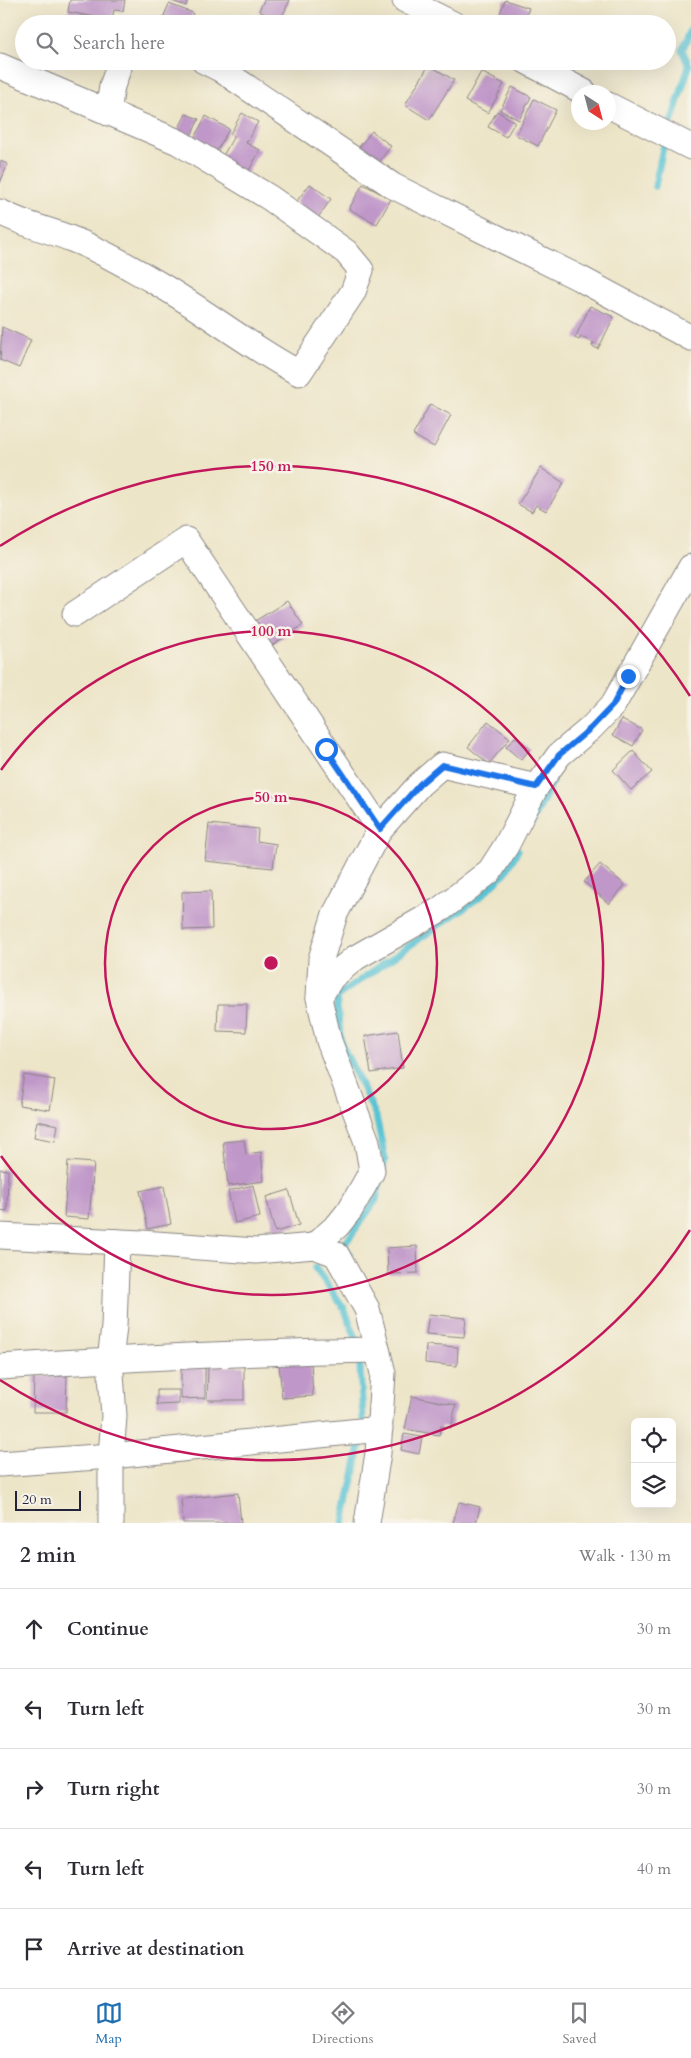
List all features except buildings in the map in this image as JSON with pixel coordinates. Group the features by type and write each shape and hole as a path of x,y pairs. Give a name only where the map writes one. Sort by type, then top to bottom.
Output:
{"street":[{"path":"406,0 435,15"},
{"path":"0,66 178,142 270,198 346,252 361,270 353,292 300,374 266,355 213,318 152,280 75,240 19,222 0,212"},
{"path":"108,113 112,86 118,70"},
{"path":"221,70 394,186 579,278 691,338"},
{"path":"543,70 571,85"},
{"path":"616,109 691,147"},
{"path":"75,614 186,540 380,829"},
{"path":"319,998 332,977 355,958 441,909 490,871 506,846 536,787 559,755 591,728 613,705 691,567"},
{"path":"314,1246 338,1225 350,1210 372,1171 367,1142 328,1041 319,998 321,959 335,914 380,829 420,784 442,765 536,787"},
{"path":"0,1236 256,1251 314,1246 336,1254 367,1309 383,1373 378,1454 367,1523"},
{"path":"111,1523 111,1456 114,1416 110,1360 114,1327 117,1242"},
{"path":"0,1367 274,1352 377,1350"},
{"path":"0,1464 111,1456 380,1429"}],"waterway":[{"path":"655,186 663,148 689,66 682,50 691,30"},
{"path":"531,825 552,783"},
{"path":"349,1253 344,1245 376,1200 385,1159 376,1116 341,1043 336,997 481,896 505,873 518,850"},
{"path":"315,1268 344,1308 356,1338"},
{"path":"360,1366 363,1419"},
{"path":"344,1523 360,1446"}],"route":[{"path":"326,749 380,829 420,784 442,765 536,787 559,755 591,728 613,705 628,676"}]}
